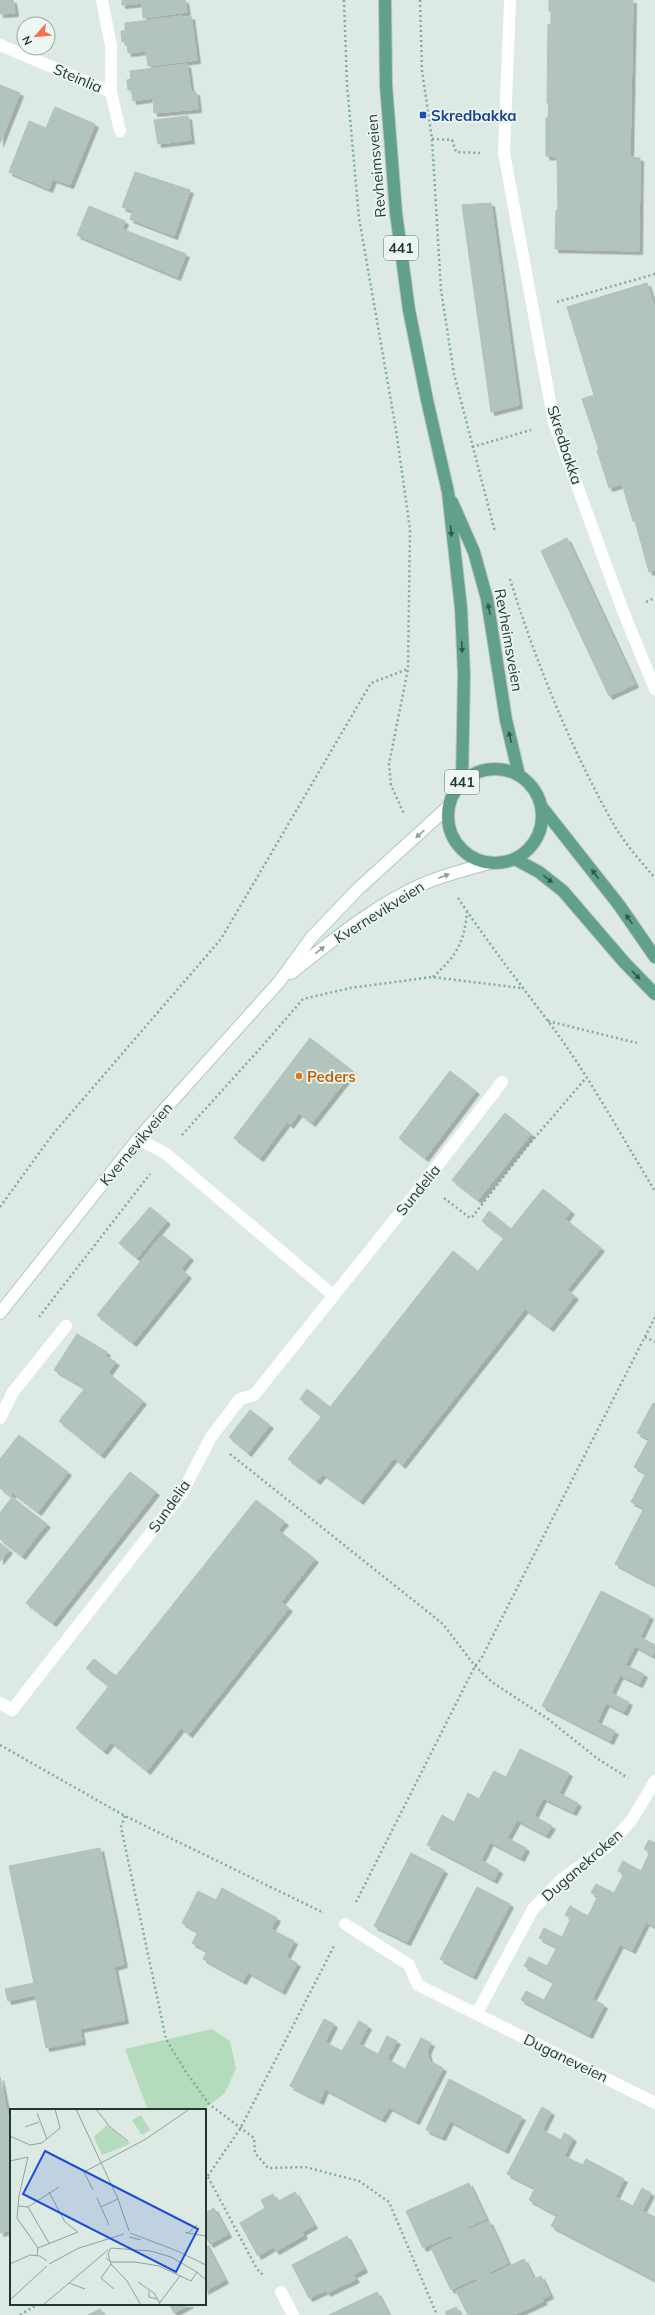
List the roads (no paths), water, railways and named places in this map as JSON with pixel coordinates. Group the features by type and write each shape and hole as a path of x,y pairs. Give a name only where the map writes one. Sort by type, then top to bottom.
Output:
{"main road":[{"name":"Revheimsveien","path":"385,0 386,85 396,213 411,318 448,492 461,608 464,674 462,782"},
{"name":"Revheimsveien","path":"448,492 474,552 487,599 506,720 518,775"},
{"name":"441","path":"541,806 542,822 537,836 528,849 516,858 490,863 474,859 462,850 453,837 448,822 448,807 453,794 462,782 474,773 489,769 504,769 518,775 531,785 541,806 619,905 655,957"},
{"path":"516,858 539,872 563,891 624,962 655,994"}],"street":[{"name":"Steinlia","path":"102,0 111,46 111,92 120,131"},
{"name":"Skredbakka","path":"510,0 504,153 554,423 623,611 655,689"},
{"name":"Steinlia","path":"0,45 111,92"},
{"name":"Kvernevikveien","path":"0,1313 138,1139 279,982 311,938 359,888 448,807"},
{"name":"Kvernevikveien","path":"279,982 332,941 394,900 422,884 443,876 490,863"},
{"name":"Sundelia","path":"0,1703 12,1710 182,1493 211,1437 240,1399 254,1395 424,1183 502,1082"},
{"path":"138,1139 165,1153 333,1295"},
{"path":"0,1418 13,1392 66,1326"},
{"name":"Duganekroken","path":"477,2014 533,1909 562,1880 607,1847 631,1821 653,1785"},
{"name":"Duganeveien","path":"345,1924 409,1965 418,1985 655,2103"},
{"path":"281,2292 293,2315"}],"place":[{"name":"Skredbakka","path":"423,115"},
{"name":"Peders","path":"299,1076"}]}
